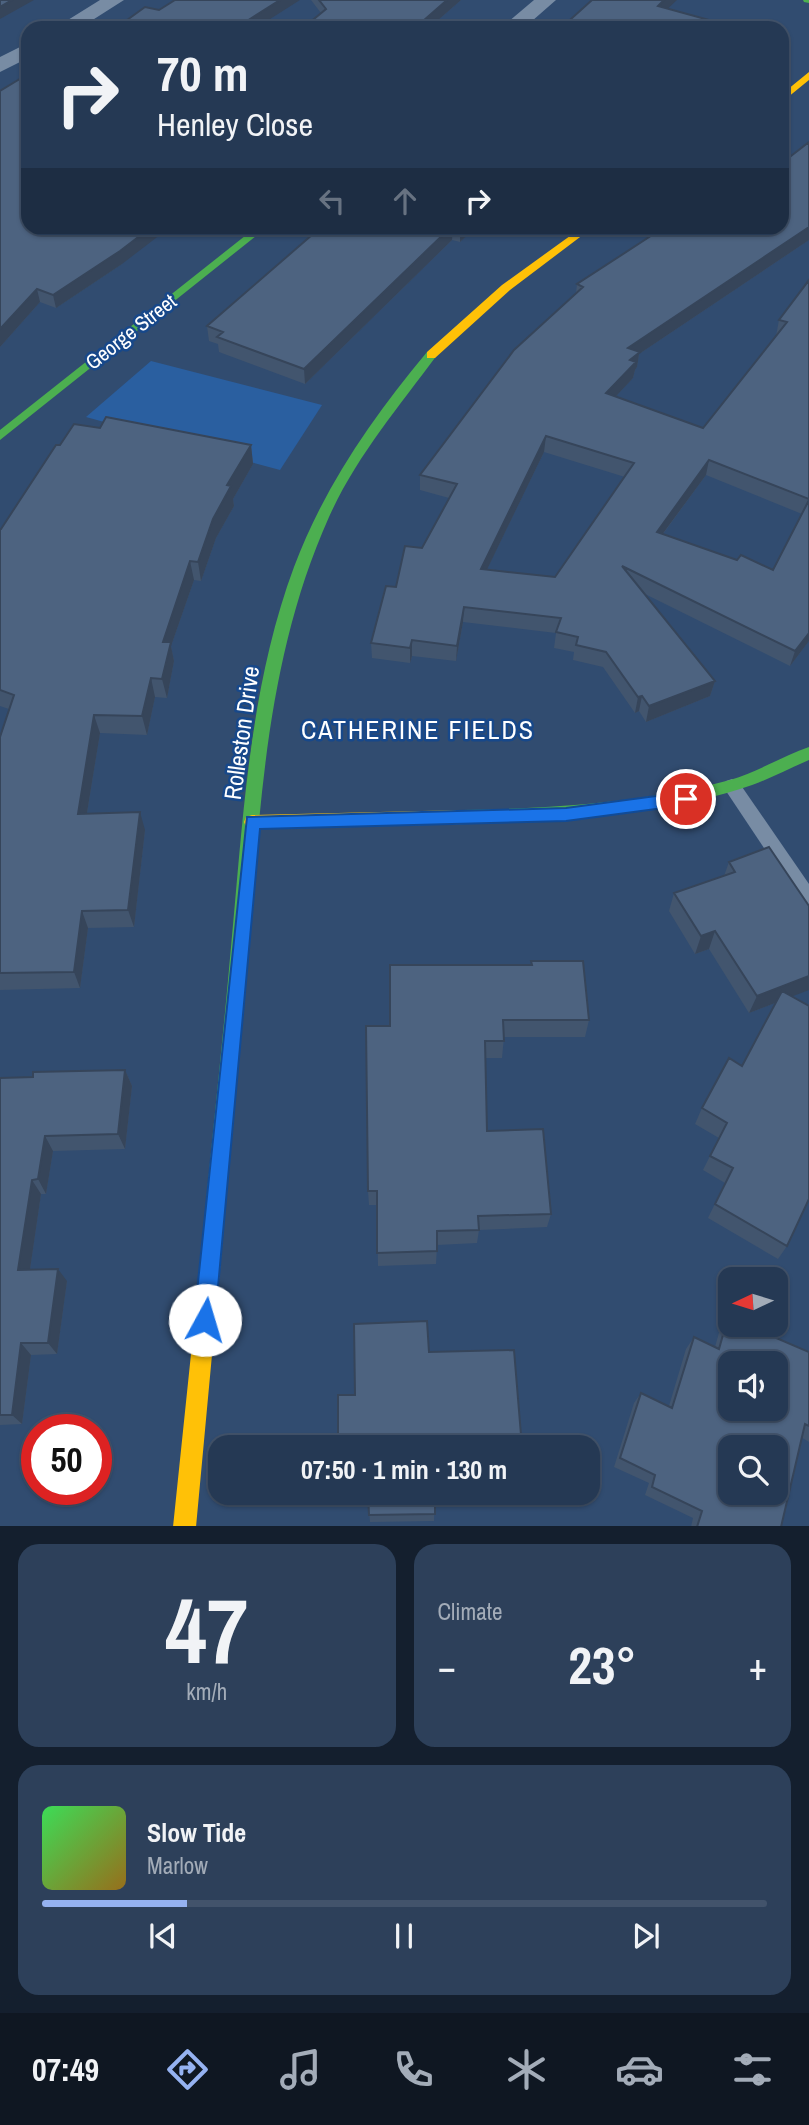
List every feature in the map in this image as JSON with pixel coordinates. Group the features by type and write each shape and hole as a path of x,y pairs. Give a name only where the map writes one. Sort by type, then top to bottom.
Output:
{"main road":[{"path":"789,93 809,75"},
{"name":"George Street","path":"0,436 252,235"},
{"name":"Rolleston Drive","path":"184,1526 265,716 278,644 305,555 340,480 381,414 451,332 529,266 576,235"},
{"path":"253,822 566,814 644,806 732,786 809,753"}],"street":[{"path":"77,21 114,0"},
{"path":"520,21 546,0"},
{"path":"0,65 21,53"}],"lane":[{"path":"732,786 809,899"}],"shaded area":[{"path":"151,361 322,405 280,470 86,417"}],"building":[{"path":"0,0 12,0 0,7"},
{"path":"175,0 280,0 247,21 126,21 145,7 159,10"},
{"path":"319,0 447,0 423,21 311,21 326,9"},
{"path":"592,0 664,0 658,6 713,21 569,21"},
{"path":"21,78 21,235 141,235 53,295 37,289 0,329 0,91"},
{"path":"809,142 809,227 628,348 640,352 630,360 636,362 606,393 703,428 787,322 779,320 809,280 809,499 709,460 657,532 737,560 741,555 773,570 809,500 809,633 795,651 622,566 715,681 649,706 642,696 638,697 606,652 576,645 578,637 556,632 561,618 464,607 457,646 412,640 410,648 371,643 386,586 396,587 405,546 422,548 457,484 420,475 514,350 583,287 577,284 652,235 789,235 789,158","holes":["546,436 634,463 555,577 481,569"]},
{"path":"312,235 443,235 304,369 217,337 223,332 207,326"},
{"path":"106,417 251,445 227,485 231,486 213,519 198,562 190,561 163,642 171,642 162,679 151,678 142,716 94,715 78,814 140,812 128,910 82,911 74,972 0,973 0,737 14,695 0,690 0,529 56,445 60,445 74,424 100,428"},
{"path":"769,847 809,906 809,976 757,996 715,931 701,936 674,893 735,872 729,862"},
{"path":"531,961 583,961 589,1020 503,1020 504,1041 485,1041 487,1131 543,1129 551,1214 478,1216 479,1230 437,1231 437,1251 377,1253 377,1191 368,1191 366,1026 390,1026 390,965 532,965"},
{"path":"782,991 809,1006 809,1199 787,1246 715,1204 733,1168 710,1156 727,1123 702,1108 729,1058 742,1066"},
{"path":"125,1070 118,1134 45,1136 38,1179 32,1180 18,1270 58,1269 48,1343 21,1343 12,1415 0,1415 0,1078 33,1077 33,1072"},
{"path":"427,1321 429,1352 514,1350 521,1435 338,1435 338,1395 355,1395 354,1324"},
{"path":"694,1337 719,1349 722,1337 774,1337 809,1352 809,1426 805,1424 788,1497 788,1435 718,1435 718,1505 786,1505 781,1526 697,1526 702,1511 652,1487 655,1475 620,1458 641,1393 672,1408"},
{"path":"369,1505 435,1505 435,1514 369,1515"}],"traffic: fast":[{"path":"0,436 252,235"},
{"path":"211,1258 255,782 262,727 284,620 322,517 345,473 371,432 431,355"},
{"path":"464,817 565,813 664,801 740,783 809,753"}],"traffic: slow":[{"path":"789,93 809,75"},
{"path":"431,355 506,288 577,235"},
{"path":"252,822 464,817"},
{"path":"184,1526 211,1258"}],"district":[{"name":"CATHERINE FIELDS","path":"418,730"}],"route":[{"path":"205,1320 253,822 566,814 686,799"}]}
